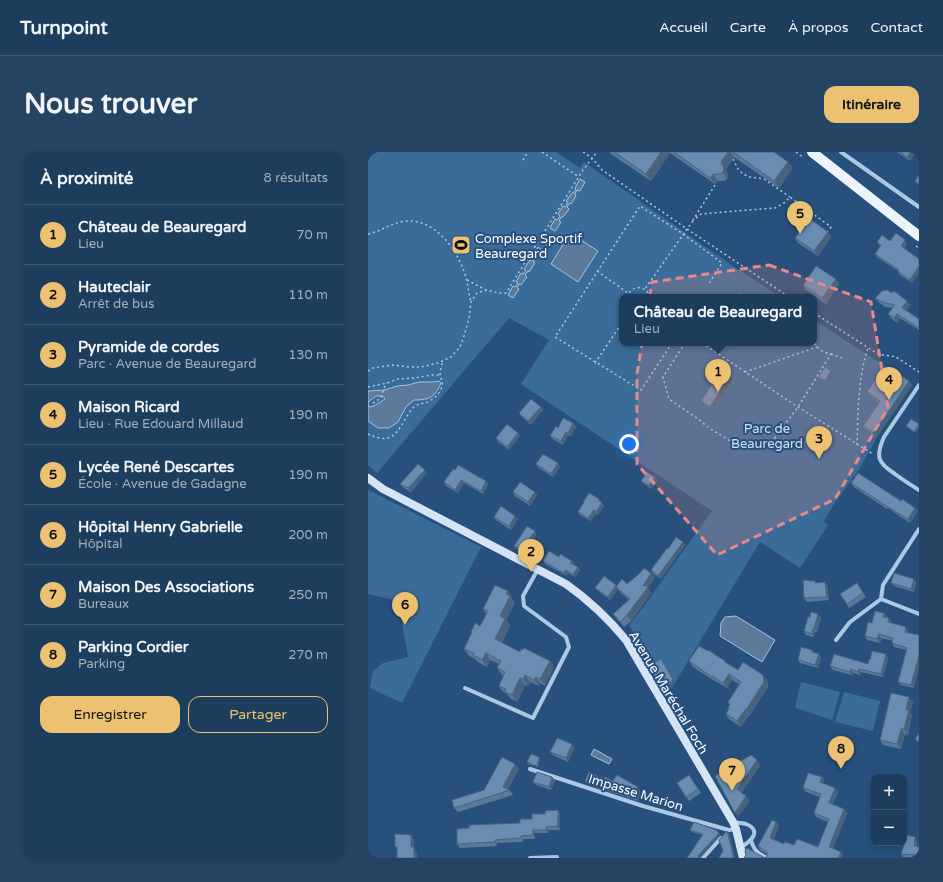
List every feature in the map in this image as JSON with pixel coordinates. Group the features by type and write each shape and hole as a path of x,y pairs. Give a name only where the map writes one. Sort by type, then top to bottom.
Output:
{"main road":[{"path":"812,152 919,236"},
{"name":"Avenue Maréchal Foch","path":"368,478 383,489 566,584 586,598 614,626 626,640 733,827 741,847 743,858"}],"street":[{"path":"841,152 919,206"},
{"path":"919,385 884,437 879,446 878,457 881,464 886,469 919,490"},
{"path":"836,640 850,622 881,599 883,585 919,529"},
{"path":"465,688 533,718 569,647 566,637 524,606 523,596 538,569"},
{"path":"881,599 919,614"},
{"name":"Impasse Marion","path":"530,769 643,806 733,827 746,824 754,831 754,836 751,840"},
{"path":"703,858 733,827"},
{"path":"741,847 751,840 753,847 758,853 767,858"},
{"path":"530,858 557,857"}],"path":[{"path":"523,160 528,152"},
{"path":"542,152 579,177"},
{"path":"583,152 592,158 602,170 784,294"},
{"path":"466,280 488,290 499,293 506,292 579,177 597,152"},
{"path":"732,158 738,169 743,174 750,177 764,179 831,227 826,233"},
{"path":"645,289 687,229 715,185"},
{"path":"693,220 701,214 775,208 784,203 790,197"},
{"path":"670,346 641,390 555,337 640,206 683,234 722,263 708,285"},
{"path":"368,234 376,232 391,224 407,221 424,224 439,233 450,244 460,263 471,302 467,328 460,346 450,357 442,362 421,367 393,365 373,368 368,371"},
{"path":"597,271 628,293 639,287 645,289 649,294"},
{"path":"471,302 477,293 488,290"},
{"path":"817,315 878,354 896,357 919,372"},
{"path":"595,363 619,327"},
{"path":"683,346 663,377 669,400 732,442 752,445 771,443 798,407 831,354"},
{"path":"706,346 798,407 878,457"},
{"path":"745,372 817,347 823,352 842,358"},
{"path":"857,445 860,388 868,348"},
{"path":"368,434 382,438 393,436 408,413 414,407 419,404 429,402 437,395 443,382 440,375 442,362"},
{"path":"368,387 398,379 440,375"},
{"path":"373,403 381,398 387,383"}],"highlighted area":[{"path":"769,265 871,302 888,408 835,499 717,555 637,464 637,374 652,282"}],"green space":[{"name":"Parc de Beauregard","path":"368,152 556,152 580,168 584,162 775,294 619,294 619,346 817,346 817,322 891,370 877,437 860,468 836,501 824,521 821,519 828,525 800,568 760,542 667,696 656,666 629,625 712,511 521,384 549,340 509,318 377,473 368,465"},
{"path":"368,490 481,547 402,703 370,688 373,671 383,663 408,657 398,601 368,594"},
{"path":"801,682 840,692 832,720 795,708"},
{"path":"844,692 880,701 873,731 835,722"}],"shaded area":[{"path":"580,179 585,182 580,191 577,190 575,194 576,196 567,207 569,209 563,217 561,217 559,221 561,222 555,231 550,228 555,219 557,220 560,216 558,214 563,206 565,207 568,202 566,201 576,189 575,188"},
{"path":"546,233 555,238 550,247 541,241"},
{"path":"570,233 598,251 578,282 551,264"},
{"path":"538,247 542,250 533,262 535,263 529,272 528,271 525,275 527,277 521,285 519,284 517,288 519,289 513,298 508,295 513,286 515,287 518,283 516,282 521,273 523,274 526,270 524,269 530,260 532,261 534,257 533,255"},
{"path":"439,381 441,383 434,395 424,399 414,400 406,407 398,422 389,428 378,428 368,421 368,405 370,407 374,406 385,399 381,396 376,396 368,402 368,391 385,390 419,382"},
{"path":"736,616 775,640 762,662 720,636 721,623 725,617"},
{"path":"594,749 612,759 609,764 591,755"}],"building":[{"path":"614,152 661,152 646,174"},
{"path":"674,152 728,152 721,162 724,168 723,172 713,174 710,178"},
{"path":"733,152 774,152 788,162 774,181"},
{"path":"900,152 910,152 907,157"},
{"path":"919,175 919,184 915,181"},
{"path":"809,218 828,232 814,251 795,238"},
{"path":"896,233 905,240 901,246 919,259 919,266 910,280 898,272 899,270 875,254 881,245 877,242 882,235 890,241"},
{"path":"816,266 836,279 822,298 803,285"},
{"path":"887,290 892,293 894,291 907,301 902,308 919,319 919,328 897,314 894,318 888,314 895,305 882,302 875,298 882,291"},
{"path":"825,367 831,371 825,381 818,377"},
{"path":"888,367 909,381 874,433 863,426 880,401 867,392 878,375 882,377"},
{"path":"721,370 730,376 710,407 701,401"},
{"path":"531,399 541,407 528,421 519,413"},
{"path":"563,418 573,423 568,433 566,432 561,441 550,436 556,426 558,428"},
{"path":"911,419 919,424 914,432 906,426"},
{"path":"507,424 518,433 507,447 496,438"},
{"path":"543,454 558,463 551,474 536,464"},
{"path":"418,464 425,470 408,488 400,484"},
{"path":"458,465 486,481 481,491 461,480 455,490 444,482 453,469 455,470"},
{"path":"647,472 655,477 649,486 641,481"},
{"path":"858,473 901,501 902,499 915,508 908,519 851,483"},
{"path":"520,482 535,492 528,502 513,492"},
{"path":"589,493 599,499 602,503 596,512 594,510 588,518 578,512"},
{"path":"501,506 515,516 509,526 494,517"},
{"path":"527,526 535,531 522,550 514,546"},
{"path":"676,537 683,542 658,576 651,570"},
{"path":"549,551 559,557 560,554 572,561 570,563 578,567 573,574 566,570 564,573 543,561"},
{"path":"644,568 651,573 643,586 645,585 648,587 620,622 613,614 630,599 616,587 622,579 627,584"},
{"path":"894,573 914,579 911,589 891,583"},
{"path":"604,576 616,585 608,597 595,588"},
{"path":"803,580 815,581 815,583 825,582 827,597 804,598"},
{"path":"857,583 863,593 847,604 840,594"},
{"path":"495,585 508,591 506,594 510,596 500,616 505,619 495,639 520,652 521,649 523,650 524,648 550,661 540,679 536,677 534,680 525,675 523,679 520,678 512,695 505,692 506,689 499,686 505,672 497,668 501,661 486,653 482,660 473,655 474,653 464,649 475,623 480,626 488,611 483,609"},
{"path":"875,611 884,613 883,617 889,618 888,622 906,627 905,632 919,635 919,655 911,685 898,682 907,648 892,643 893,638 879,634 877,639 865,636 868,622 872,623"},
{"path":"811,612 818,614 812,634 804,631"},
{"path":"699,646 708,650 738,670 743,662 763,675 764,682 737,721 726,714 730,704 728,702 741,682 729,674 723,683 689,661"},
{"path":"801,647 819,654 815,665 798,660"},
{"path":"872,651 886,654 881,674 859,669 858,672 851,669 850,672 830,666 834,654 868,664"},
{"path":"661,659 673,679 665,693 648,666"},
{"path":"891,693 909,697 906,710 909,710 904,729 901,729 897,744 880,740"},
{"path":"919,733 919,742 915,739"},
{"path":"557,738 572,744 566,758 550,752"},
{"path":"531,754 539,757 537,766 527,762"},
{"path":"751,755 757,760 737,789 746,796 735,813 715,776"},
{"path":"502,757 515,764 503,787 510,790 454,808 452,800 484,790"},
{"path":"537,772 552,777 549,787 533,782"},
{"path":"589,772 604,779 605,777 613,781 617,775 638,787 636,790 639,791 636,798 585,781"},
{"path":"808,773 822,777 820,782 835,788 829,803 844,809 829,847 841,852 838,858 765,858 767,856 767,852 758,846 772,820 776,822 770,838 784,844 785,842 794,845 797,839 818,847 829,819 814,813 821,794 803,788"},
{"path":"689,775 698,789 686,797 677,783"},
{"path":"558,810 558,826 546,827 546,830 533,830 533,835 521,836 521,838 495,840 495,842 457,844 457,829 469,828 469,825 520,823 520,819 532,819 532,814 545,814 545,811"},
{"path":"694,822 716,830 719,833 698,856 699,858 687,858 703,834 690,830"},
{"path":"727,831 734,858 719,858 723,851 719,840"},
{"path":"395,834 411,835 411,847 414,847 414,858 397,858"},
{"path":"907,835 915,837 914,846 919,847 919,855 901,854 904,846 907,846"},
{"path":"747,848 765,858 744,858 746,855 745,851"}],"place":[{"name":"Lycée René Descartes","path":"800,234"},
{"name":"Complexe Sportif Beauregard","path":"461,245"},
{"name":"Château de Beauregard","path":"718,392"},
{"name":"Maison Ricard","path":"889,400"},
{"name":"Pyramide de cordes","path":"819,459"},
{"name":"Hauteclair","path":"531,572"},
{"name":"Hôpital Henry Gabrielle","path":"405,625"},
{"name":"Parking Cordier","path":"841,769"},
{"name":"Maison Des Associations","path":"732,791"}]}
